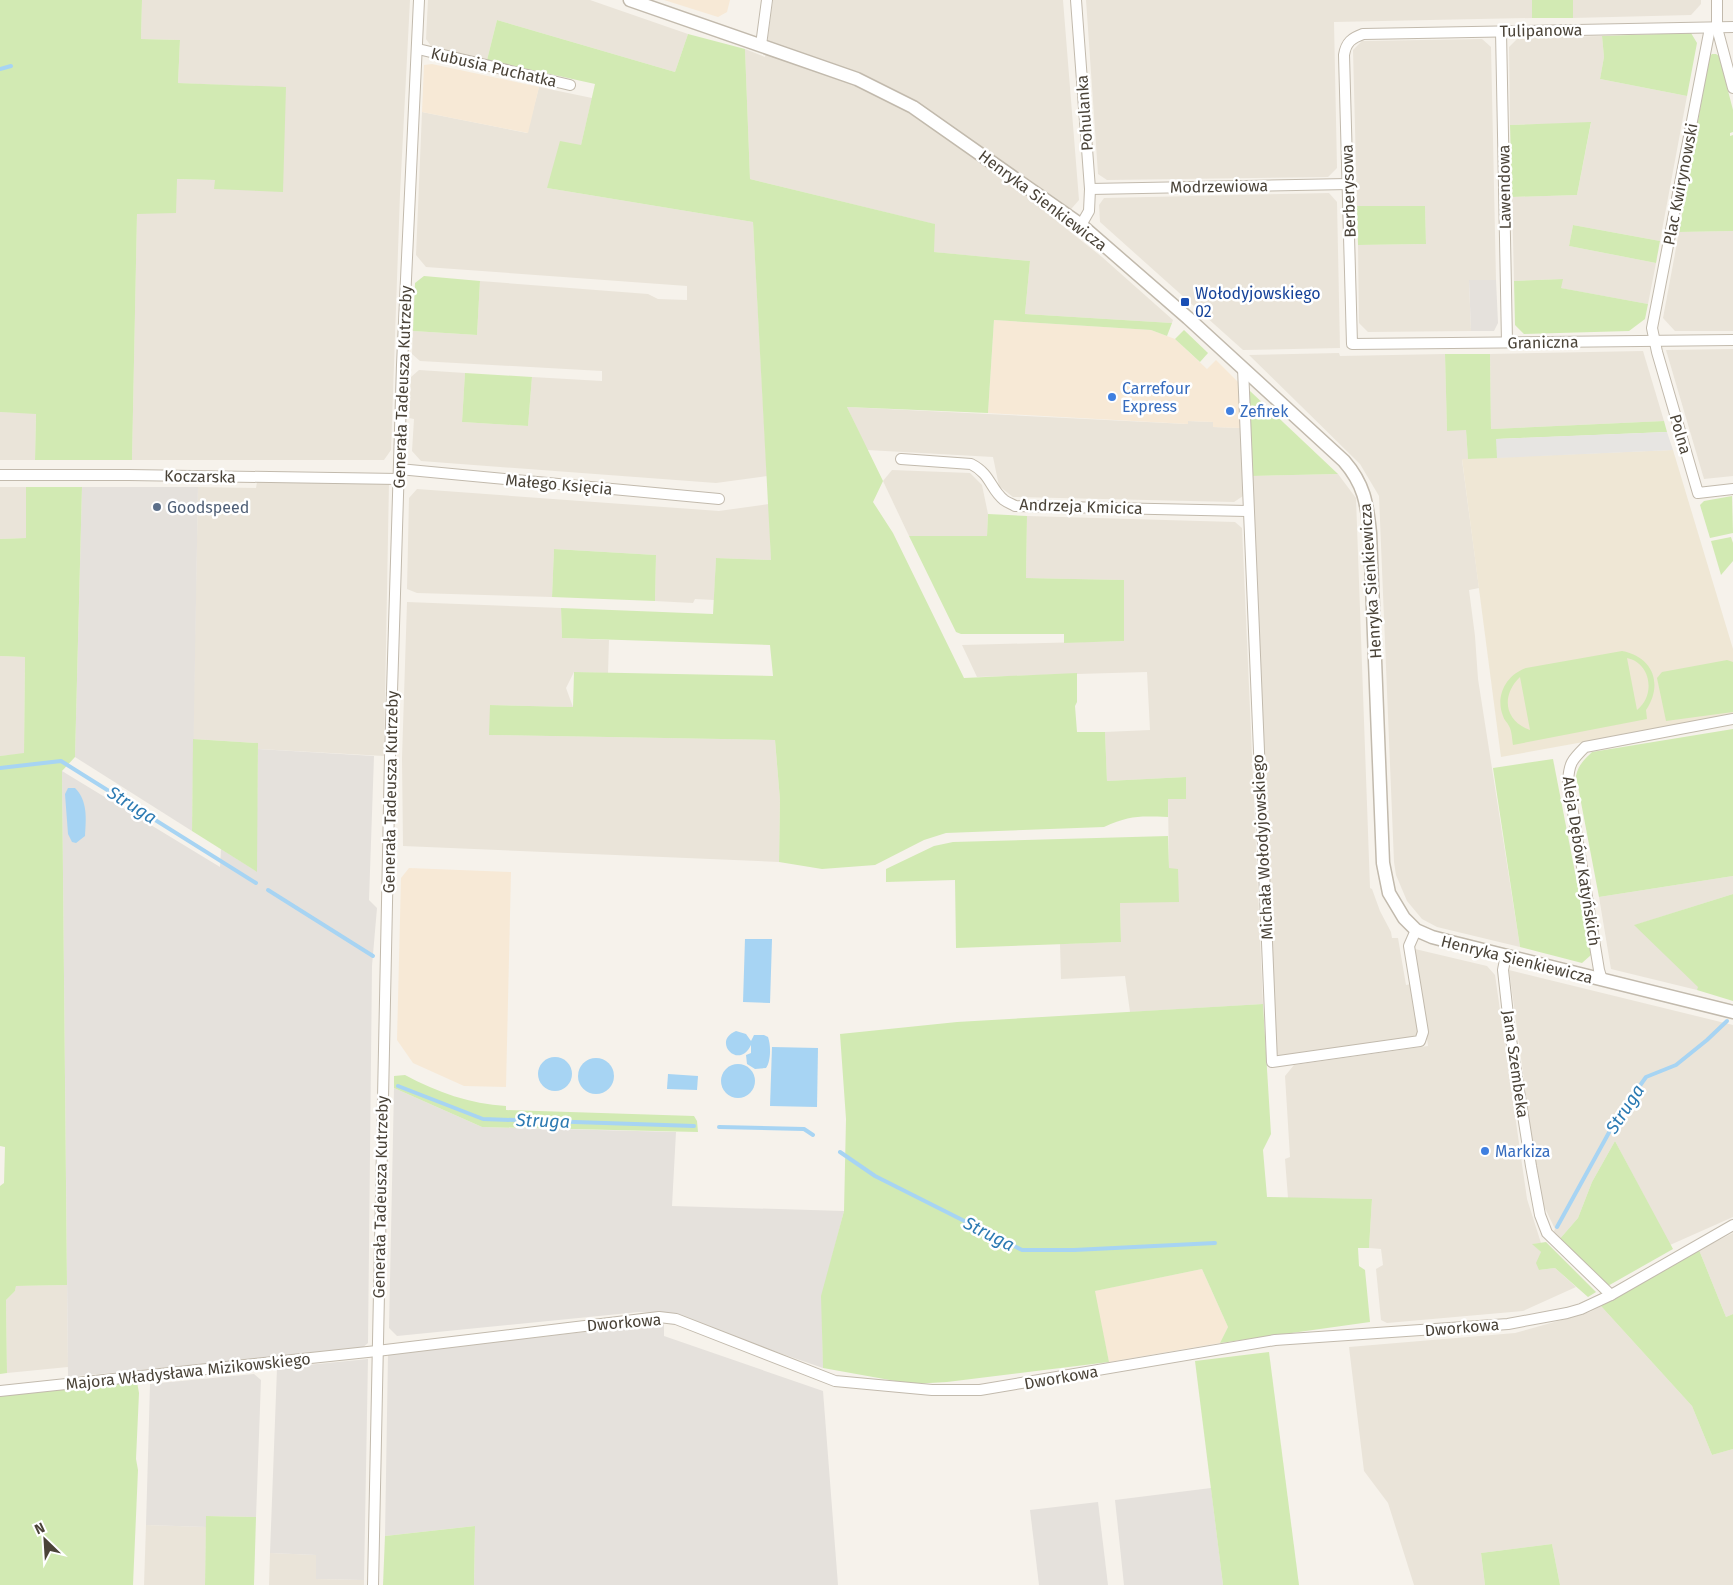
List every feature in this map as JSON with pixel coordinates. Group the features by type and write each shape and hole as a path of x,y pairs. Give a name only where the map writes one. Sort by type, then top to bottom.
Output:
{"street":[{"name":"Generała Tadeusza Kutrzeby","path":"373,1585 390,766 402,365 419,0"},
{"name":"Henryka Sienkiewicza","path":"630,0 857,79 913,107 1081,225 1188,318 1344,461 1355,474 1363,490 1368,507 1370,533 1383,863 1389,893 1404,918 1416,930 1432,937 1733,1012"},
{"path":"761,45 767,0"},
{"name":"Pohulanka","path":"1076,0 1090,189 1088,211 1081,225"},
{"path":"1717,0 1713,28 1733,88"},
{"name":"Tulipanowa","path":"1350,40 1363,34 1733,27"},
{"name":"Plac Kwirynowski","path":"1655,340 1652,328 1713,28"},
{"name":"Lawendowa","path":"1501,31 1507,342"},
{"name":"Berberysowa","path":"1350,40 1345,47 1344,55 1352,344"},
{"name":"Kubusia Puchatka","path":"418,49 570,85"},
{"name":"Modrzewiowa","path":"1090,189 1348,184"},
{"name":"Polna","path":"1655,340 1698,493 1733,489"},
{"name":"Graniczna","path":"1352,344 1733,340"},
{"name":"Michała Wołodyjowskiego","path":"1242,368 1272,1062 1420,1041 1423,1032 1409,946 1416,930"},
{"name":"Andrzeja Kmicica","path":"902,459 971,464 980,469 989,478 1003,500 1015,506 1247,511"},
{"name":"Koczarska","path":"0,475 399,474"},
{"name":"Małego Księcia","path":"399,474 719,499"},
{"name":"Aleja Dębów Katyńskich","path":"1602,980 1568,782 1568,768 1573,759 1585,747 1733,719"},
{"name":"Jana Szembeka","path":"1506,955 1503,970 1510,1033 1540,1215 1547,1233 1611,1295"},
{"name":"Dworkowa","path":"377,1350 659,1317 676,1319 835,1381 932,1390 980,1390 1275,1340 1508,1324 1567,1313 1581,1309 1611,1295 1733,1225"},
{"name":"Majora Władysława Mizikowskiego","path":"0,1391 377,1350"}],"shaded area":[{"path":"142,0 410,0 400,194 391,450 384,460 132,460 137,214 176,179 215,180 215,189 286,88 178,83 180,40 141,39"},
{"path":"428,0 590,0 688,34 675,72 497,20 487,60 431,46 426,39"},
{"path":"664,0 730,0 727,12 718,17"},
{"path":"773,0 1063,0 1079,200 1059,223 1102,257 1173,320 1172,323 1025,314 1030,261 933,252 934,224 750,179 745,49 765,57"},
{"path":"1086,0 1532,0 1532,18 1334,22 1337,168 1328,177 1107,180 1098,174"},
{"path":"1573,0 1701,0 1701,4 1691,15 1573,18"},
{"path":"1602,36 1604,57 1600,79 1687,96 1660,241 1573,225 1569,246 1656,263 1648,304 1560,288 1562,279 1514,281 1512,197 1577,195 1591,123 1510,125 1509,47 1518,38"},
{"path":"1482,39 1491,47 1496,280 1469,280 1471,331 1368,332 1359,323 1358,245 1426,244 1425,206 1357,206 1353,50 1362,41"},
{"path":"432,64 539,87 528,133 422,112 424,65"},
{"path":"539,87 592,98 581,145 547,188 753,222 767,476 716,483 421,461 412,451 414,419 409,418 411,377 419,370 465,373 462,422 528,426 532,377 602,381 602,371 420,361 412,354 413,331 477,335 480,281 648,294 658,299 687,300 687,286 426,267 416,255 422,112 527,133"},
{"path":"1329,193 1337,202 1340,348 1243,350 1100,222 1099,205 1104,198"},
{"path":"1733,231 1733,331 1675,331 1663,318 1679,232"},
{"path":"1469,280 1496,280 1498,323 1494,331 1471,331"},
{"path":"994,320 1151,330 1175,339 1207,369 1216,360 1239,383 1241,428 1213,427 1213,422 1188,421 1188,424 988,413"},
{"path":"1733,349 1733,476 1704,479 1666,350"},
{"path":"1643,351 1664,421 1491,429 1490,354"},
{"path":"1339,353 1340,356 1445,354 1447,430 1466,430 1468,459 1462,460 1479,588 1469,590 1478,679 1520,947 1437,927 1422,919 1407,901 1396,875 1379,496 1360,464 1249,355"},
{"path":"847,407 1187,424 1188,421 1213,422 1213,427 1241,428 1243,496 1234,502 1013,497 999,486 993,457 867,450"},
{"path":"0,412 36,413 35,460 0,460"},
{"path":"1667,432 1673,450 1497,458 1496,439"},
{"path":"1673,450 1733,649 1733,715 1501,757 1462,459"},
{"path":"892,470 970,473 982,485 988,514 987,536 909,536 883,481"},
{"path":"1338,474 1356,498 1370,888 1391,932 1392,938 1398,938 1406,985 1411,984 1418,1033 1414,1039 1282,1058 1276,1053 1270,916 1271,893 1251,476"},
{"path":"257,482 389,482 384,756 258,749 257,743 193,739 198,487 256,488"},
{"path":"0,487 26,487 26,538 0,539"},
{"path":"82,487 198,487 192,831 75,757"},
{"path":"417,489 719,511 769,504 771,560 716,558 714,600 695,599 693,603 655,601 656,555 554,549 552,597 417,593 407,589 409,498"},
{"path":"1027,516 1235,522 1242,528 1263,1004 1130,1012 1125,976 1061,979 1060,944 1121,942 1120,903 1169,869 1168,799 1186,777 1107,781 1105,732 1150,730 1147,672 977,677 962,645 1124,641 1124,580 1026,578"},
{"path":"407,602 561,608 562,638 609,640 608,673 574,672 566,688 573,707 490,705 490,735 775,740 780,800 779,862 403,846 402,758"},
{"path":"0,656 25,657 24,754 0,756"},
{"path":"258,749 374,756 369,900 377,908 372,966 368,1343 361,1349 68,1377 62,771 220,867 221,849 256,871"},
{"path":"409,868 511,872 506,1087 464,1086 413,1063 397,1040 401,878"},
{"path":"1733,876 1733,894 1635,925 1699,987 1697,990 1611,969 1599,897"},
{"path":"1415,949 1487,966 1495,975 1527,1199 1541,1243 1533,1244 1541,1252 1539,1270 1555,1268 1576,1287 1523,1311 1387,1323 1381,1320 1376,1269 1383,1265 1381,1249 1369,1248 1372,1199 1288,1198 1285,1159 1290,1157 1285,1076 1294,1065 1428,1046"},
{"path":"1509,970 1733,1025 1733,1217 1670,1245 1615,1141 1592,1182 1578,1218 1558,1241 1552,1234 1555,1229 1540,1198"},
{"path":"394,1088 482,1127 676,1132 672,1206 844,1211 822,1296 823,1368 666,1314 639,1312 397,1336 389,1328"},
{"path":"1733,1233 1733,1314 1726,1317 1699,1250"},
{"path":"1202,1269 1228,1327 1220,1343 1109,1362 1094,1291"},
{"path":"67,1285 68,1367 7,1373 6,1300 15,1291 16,1286"},
{"path":"1601,1306 1692,1406 1712,1455 1733,1449 1733,1585 1560,1585 1552,1544 1481,1553 1485,1585 1414,1585 1388,1503 1364,1471 1349,1347 1515,1333 1590,1312"},
{"path":"664,1323 664,1336 823,1391 838,1585 474,1585 475,1526 385,1536 388,1354"},
{"path":"368,1359 364,1580 316,1579 316,1555 270,1553 277,1368"},
{"path":"254,1374 261,1380 256,1517 207,1516 206,1527 146,1525 150,1384"},
{"path":"1211,1488 1223,1585 1124,1585 1115,1500"},
{"path":"1098,1502 1108,1585 1039,1585 1030,1510"},
{"path":"146,1525 206,1527 205,1585 144,1585"},
{"path":"270,1553 316,1555 316,1579 364,1580 364,1585 269,1585"}],"green space":[{"path":"0,0 142,0 141,39 180,40 178,83 286,87 283,192 214,189 215,180 177,179 176,213 137,214 132,460 35,460 36,414 0,412"},
{"path":"1532,0 1573,0 1573,18 1532,18"},
{"path":"497,20 675,72 688,34 745,49 750,179 935,224 934,252 1030,261 1025,314 1172,323 1167,336 1151,330 994,320 988,413 847,407 883,481 873,502 893,533 964,678 1077,673 1077,702 1075,706 1077,732 1105,732 1107,781 1186,777 1186,799 1168,799 1168,817 1135,817 1104,827 946,833 924,840 875,865 822,869 779,862 780,800 775,740 489,735 490,705 573,707 574,672 773,676 770,645 562,638 561,608 713,614 716,558 771,560 753,222 547,188 560,141 581,145 595,84 487,60"},
{"path":"1691,33 1697,43 1687,96 1600,79 1604,57 1602,36"},
{"path":"1712,54 1719,56 1733,110 1733,132 1730,133 1730,136 1733,135 1733,231 1679,232 1709,57"},
{"path":"1591,122 1577,195 1512,197 1510,125"},
{"path":"1357,206 1425,206 1426,244 1358,245"},
{"path":"1573,225 1660,241 1656,263 1569,246"},
{"path":"424,276 480,281 477,335 413,331 415,283"},
{"path":"1563,279 1561,288 1648,304 1645,319 1629,331 1524,334 1515,325 1514,281"},
{"path":"1184,330 1208,353 1200,362 1175,339"},
{"path":"1445,354 1490,354 1491,429 1664,421 1667,432 1497,439 1497,458 1468,459 1466,430 1447,431"},
{"path":"465,373 532,377 528,426 462,422"},
{"path":"1250,391 1338,474 1251,476 1247,393"},
{"path":"26,487 82,487 75,757 62,771 67,1285 16,1286 15,1291 6,1300 7,1373 0,1374 0,1186 4,1183 5,1147 0,1146 0,756 24,753 25,657 0,656 0,539 26,538"},
{"path":"1732,496 1733,533 1710,538 1700,505 1704,501"},
{"path":"988,514 1027,516 1026,578 1124,580 1124,641 1064,643 1064,634 961,634 956,632 909,536 987,536"},
{"path":"1731,537 1733,561 1721,575 1711,541"},
{"path":"554,549 656,555 655,601 552,597"},
{"path":"1622,651 1633,654 1642,659 1648,666 1654,682 1654,691 1646,710 1647,719 1513,745 1511,730 1503,717 1500,701 1501,694 1508,681 1519,671 1526,668","holes":["1627,658 1641,666 1648,680 1647,696 1637,710","1520,677 1530,730 1521,726 1515,720 1510,714 1508,707 1510,692"]},
{"path":"1727,660 1733,662 1733,712 1666,721 1657,678 1662,672"},
{"path":"1733,729 1733,876 1599,897 1576,776 1582,763 1592,752"},
{"path":"193,739 258,743 257,872 192,831"},
{"path":"1553,759 1591,955 1582,963 1520,947 1493,768"},
{"path":"1168,836 1169,868 1178,869 1179,902 1120,903 1121,942 956,948 955,880 886,882 886,869 934,846 953,842"},
{"path":"1733,894 1733,1001 1697,990 1698,987 1634,925"},
{"path":"1263,1004 1271,1134 1263,1150 1267,1197 1372,1199 1369,1248 1358,1248 1359,1266 1365,1270 1370,1322 1220,1343 1228,1327 1202,1269 1095,1291 1109,1362 947,1382 912,1384 823,1368 821,1296 844,1211 846,1119 840,1034 957,1022"},
{"path":"405,1075 429,1087 454,1096 480,1103 506,1106 506,1110 694,1116 697,1121 698,1132 482,1127 394,1088 394,1076"},
{"path":"1615,1141 1673,1249 1606,1287 1558,1241 1578,1218 1592,1182"},
{"path":"1546,1242 1596,1292 1588,1297 1555,1268 1539,1270 1536,1263 1541,1252 1532,1244"},
{"path":"1699,1250 1726,1317 1733,1314 1733,1449 1712,1455 1692,1406 1601,1306"},
{"path":"1269,1352 1299,1585 1223,1585 1195,1361"},
{"path":"137,1382 139,1393 136,1459 138,1470 133,1585 0,1585 0,1396"},
{"path":"206,1516 256,1517 254,1585 205,1585"},
{"path":"475,1526 474,1585 383,1585 385,1536"},
{"path":"1552,1544 1560,1585 1485,1585 1481,1553"}],"water":[{"path":"68,788 75,788 79,793 85,810 85,836 76,843 72,842 68,834 65,794"},
{"path":"745,939 772,939 770,1003 743,1002"},
{"path":"736,1031 746,1034 751,1041 754,1035 768,1037 770,1053 766,1068 755,1069 747,1064 746,1055 751,1053 751,1045 746,1052 740,1055 734,1055 730,1052 726,1041"},
{"path":"772,1047 818,1048 817,1107 770,1106"},
{"path":"555,1057 562,1058 567,1062 571,1067 571,1081 567,1086 562,1090 555,1091 548,1090 543,1086 539,1081 538,1074 539,1067 543,1062 548,1058"},
{"path":"596,1058 608,1064 614,1076 608,1088 596,1094 584,1088 578,1076 584,1064"},
{"path":"738,1064 745,1065 750,1069 754,1074 754,1088 750,1093 745,1097 738,1098 731,1097 726,1093 722,1088 721,1081 722,1074 726,1069 731,1065"},
{"path":"668,1074 698,1076 697,1090 667,1089"}],"waterway":[{"path":"0,69 11,66"},
{"name":"Struga","path":"0,768 61,761 256,883"},
{"name":"Struga","path":"268,890 373,956"},
{"name":"Struga","path":"1557,1227 1617,1118 1646,1077 1676,1065 1727,1021"},
{"name":"Struga","path":"398,1086 483,1119 694,1126"},
{"name":"Struga","path":"719,1127 804,1129 813,1135"},
{"name":"Struga","path":"840,1152 875,1176 1022,1250 1074,1250 1215,1243"}],"place":[{"name":"Wołodyjowskiego 02","path":"1185,302"},
{"name":"Carrefour Express","path":"1112,397"},
{"name":"Zefirek","path":"1230,411"},
{"name":"Goodspeed","path":"157,507"},
{"name":"Markiza","path":"1485,1151"}]}
